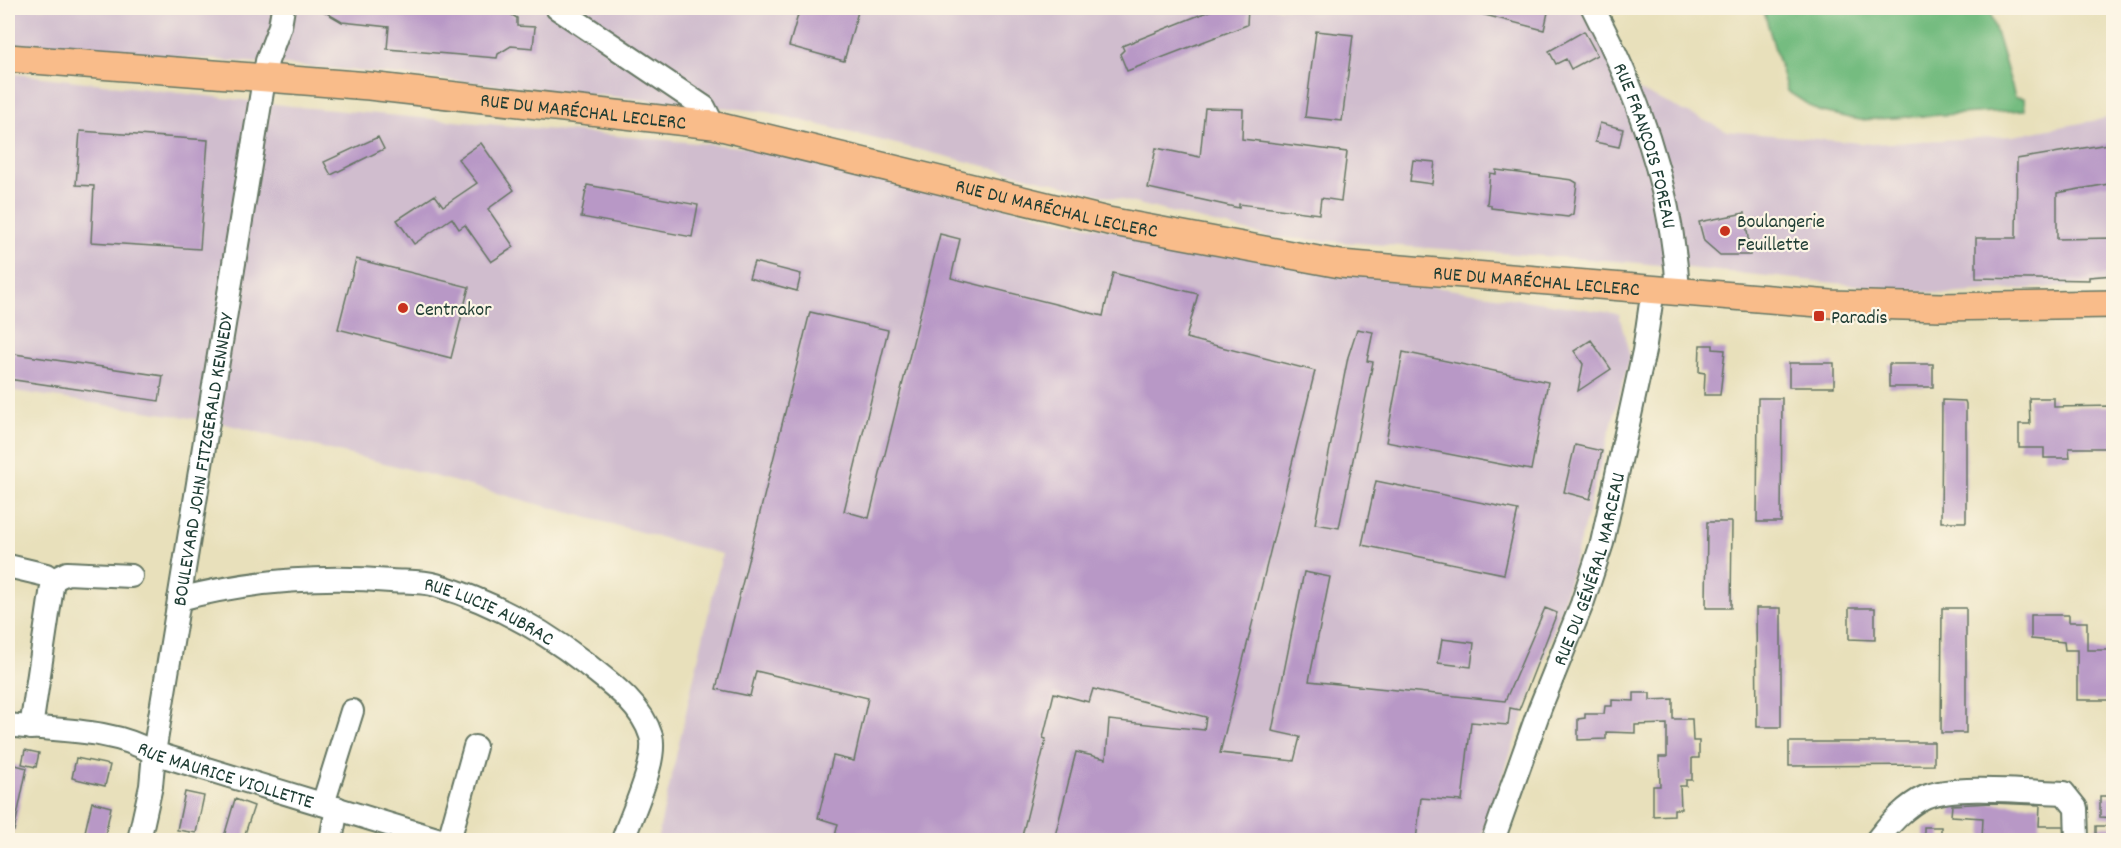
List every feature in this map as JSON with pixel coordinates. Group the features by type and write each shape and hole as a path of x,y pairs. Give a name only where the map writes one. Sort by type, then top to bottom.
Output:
{"main road":[{"name":"RUE DU MARÉCHAL LECLERC","path":"8,58 369,86 713,125 1108,221 1211,243 1340,264 1831,304 1941,307 2114,304"}],"street":[{"name":"BOULEVARD JOHN FITZGERALD KENNEDY","path":"139,840 151,786 154,753 264,79 283,8"},
{"path":"557,8 704,107 713,125"},
{"name":"RUE FRANÇOIS FOREAU","path":"1593,8 1626,73 1652,142 1676,251 1665,290"},
{"name":"RUE DU GÉNÉRAL MARCEAU","path":"1493,840 1540,708 1582,604 1602,543 1644,351 1665,290"},
{"path":"8,566 46,575 52,580"},
{"path":"52,580 67,573 131,576"},
{"name":"RUE LUCIE AUBRAC","path":"179,599 222,588 340,577 434,584 511,614 563,646 616,687 639,715 651,736 653,754 623,840"},
{"path":"30,728 52,580"},
{"path":"331,840 330,806 352,711"},
{"name":"RUE MAURICE VIOLLETTE","path":"8,725 108,736 137,743 154,753 440,840"},
{"path":"449,840 474,747"},
{"path":"1877,840 1886,827 1924,797 1953,791 2064,793 2076,808 2077,840"}],"shaded area":[{"path":"8,8 1583,8 1639,90 1727,131 1872,144 2013,136 2113,117 2113,283 1945,294 1628,262 1271,237 767,112 339,69 8,44"},
{"path":"8,73 300,107 763,149 1074,223 1414,284 1619,314 1630,357 1562,607 1480,840 657,840 722,554 404,468 217,422 8,390"}],"green space":[{"path":"1763,8 1989,8 2015,97 2024,98 2025,110 1860,120 1818,111 1787,91"}],"building":[{"path":"318,8 475,8 507,12 517,18 517,26 535,27 533,48 511,46 498,54 497,58 387,49 389,27 342,22"},
{"path":"800,8 859,8 844,61 789,46"},
{"path":"1217,8 1248,8 1247,25 1127,71 1120,54 1124,50 1122,46"},
{"path":"1474,8 1549,8 1544,30 1473,12"},
{"path":"1316,31 1353,35 1342,121 1305,117"},
{"path":"1584,31 1597,55 1571,69 1566,59 1556,64 1549,51"},
{"path":"1205,108 1243,109 1242,139 1347,152 1341,201 1321,198 1319,214 1239,204 1239,208 1148,188 1156,148 1200,157"},
{"path":"1600,123 1623,129 1619,147 1595,142"},
{"path":"80,131 208,140 200,249 91,242 94,186 76,185"},
{"path":"378,137 384,149 331,175 324,162"},
{"path":"481,143 514,190 488,209 514,247 491,262 465,225 459,229 452,218 414,244 397,220 435,195 443,206 477,183 458,159"},
{"path":"2114,143 2114,183 2057,193 2057,239 2114,238 2114,275 2089,277 2089,280 1976,278 1976,238 2016,238 2017,159"},
{"path":"1413,160 1435,162 1432,184 1410,181"},
{"path":"1496,170 1572,180 1577,183 1573,214 1568,217 1491,208 1491,205 1487,204 1490,173 1496,174"},
{"path":"587,185 698,205 692,237 581,217"},
{"name":"Boulangerie Feuillette","path":"1745,213 1750,255 1720,255 1704,241 1699,222"},
{"path":"940,234 960,239 951,278 1103,316 1113,273 1198,294 1186,338 1315,371 1220,753 1294,761 1300,737 1272,731 1304,572 1330,577 1309,681 1505,701 1545,608 1557,613 1519,710 1510,708 1508,725 1471,722 1462,801 1421,798 1416,840 1054,840 1076,752 1106,759 1109,720 1204,730 1206,717 1093,689 1089,702 1054,693 1043,738 1046,739 1021,840 834,840 838,824 818,818 833,756 854,761 868,698 756,671 750,696 716,689 810,312 888,330 844,511 869,518"},
{"name":"Centrakor","path":"356,259 469,287 451,358 338,329"},
{"path":"754,262 801,274 797,291 749,278"},
{"path":"1357,329 1373,332 1367,361 1373,362 1339,528 1315,524 1348,357"},
{"path":"1591,340 1611,369 1578,391 1583,364 1574,351"},
{"path":"1700,345 1713,345 1713,349 1725,350 1720,395 1704,395 1705,373 1699,372"},
{"path":"1403,352 1548,382 1531,470 1386,442"},
{"path":"8,353 163,376 159,401 8,379"},
{"path":"1789,363 1834,363 1834,387 1789,387"},
{"path":"1889,364 1933,364 1933,387 1889,387"},
{"path":"1758,398 1782,398 1781,522 1757,522"},
{"path":"2029,398 2054,398 2054,407 2114,406 2114,448 2069,448 2070,458 2044,458 2044,448 2019,448 2019,424 2030,424"},
{"path":"1942,400 1965,401 1966,404 1966,522 1941,522"},
{"path":"1575,445 1602,451 1590,499 1564,492"},
{"path":"1376,481 1518,510 1504,574 1362,545"},
{"path":"1707,522 1732,522 1731,608 1706,608"},
{"path":"1756,608 1781,608 1781,727 1757,727"},
{"path":"1849,608 1875,608 1875,640 1849,639"},
{"path":"1942,608 1966,608 1966,733 1941,733"},
{"path":"2031,615 2069,615 2069,622 2087,622 2087,650 2111,650 2114,700 2077,700 2077,650 2065,650 2064,642 2031,639"},
{"path":"1442,639 1474,643 1471,667 1438,663"},
{"path":"1634,693 1650,693 1650,700 1673,699 1673,719 1692,719 1693,741 1699,741 1699,758 1692,758 1692,780 1686,780 1686,786 1680,786 1681,809 1674,809 1674,815 1653,816 1653,786 1660,786 1659,757 1667,757 1667,724 1635,725 1635,733 1606,732 1606,739 1578,740 1578,719 1585,718 1585,714 1604,714 1605,706 1612,706 1612,700 1634,701"},
{"path":"1789,742 1934,742 1934,765 1789,766"},
{"path":"25,750 39,753 36,767 22,764"},
{"path":"76,758 110,765 105,786 72,778"},
{"path":"8,763 27,768 14,831 8,830"},
{"path":"185,792 204,796 196,833 177,830"},
{"path":"2100,796 2114,796 2114,818 2100,817"},
{"path":"235,799 254,806 243,840 223,840"},
{"path":"92,802 111,807 104,840 83,840"},
{"path":"1992,803 2040,805 2039,826 2063,826 2064,840 1982,840 1983,818 1951,816 1952,805"},
{"path":"2096,826 2113,826 2113,840 2096,840"},
{"path":"1924,827 1941,827 1941,840 1924,840"}],"place":[{"name":"Boulangerie Feuillette","path":"1725,231"},
{"name":"Centrakor","path":"403,308"},
{"name":"Paradis","path":"1819,316"}]}
